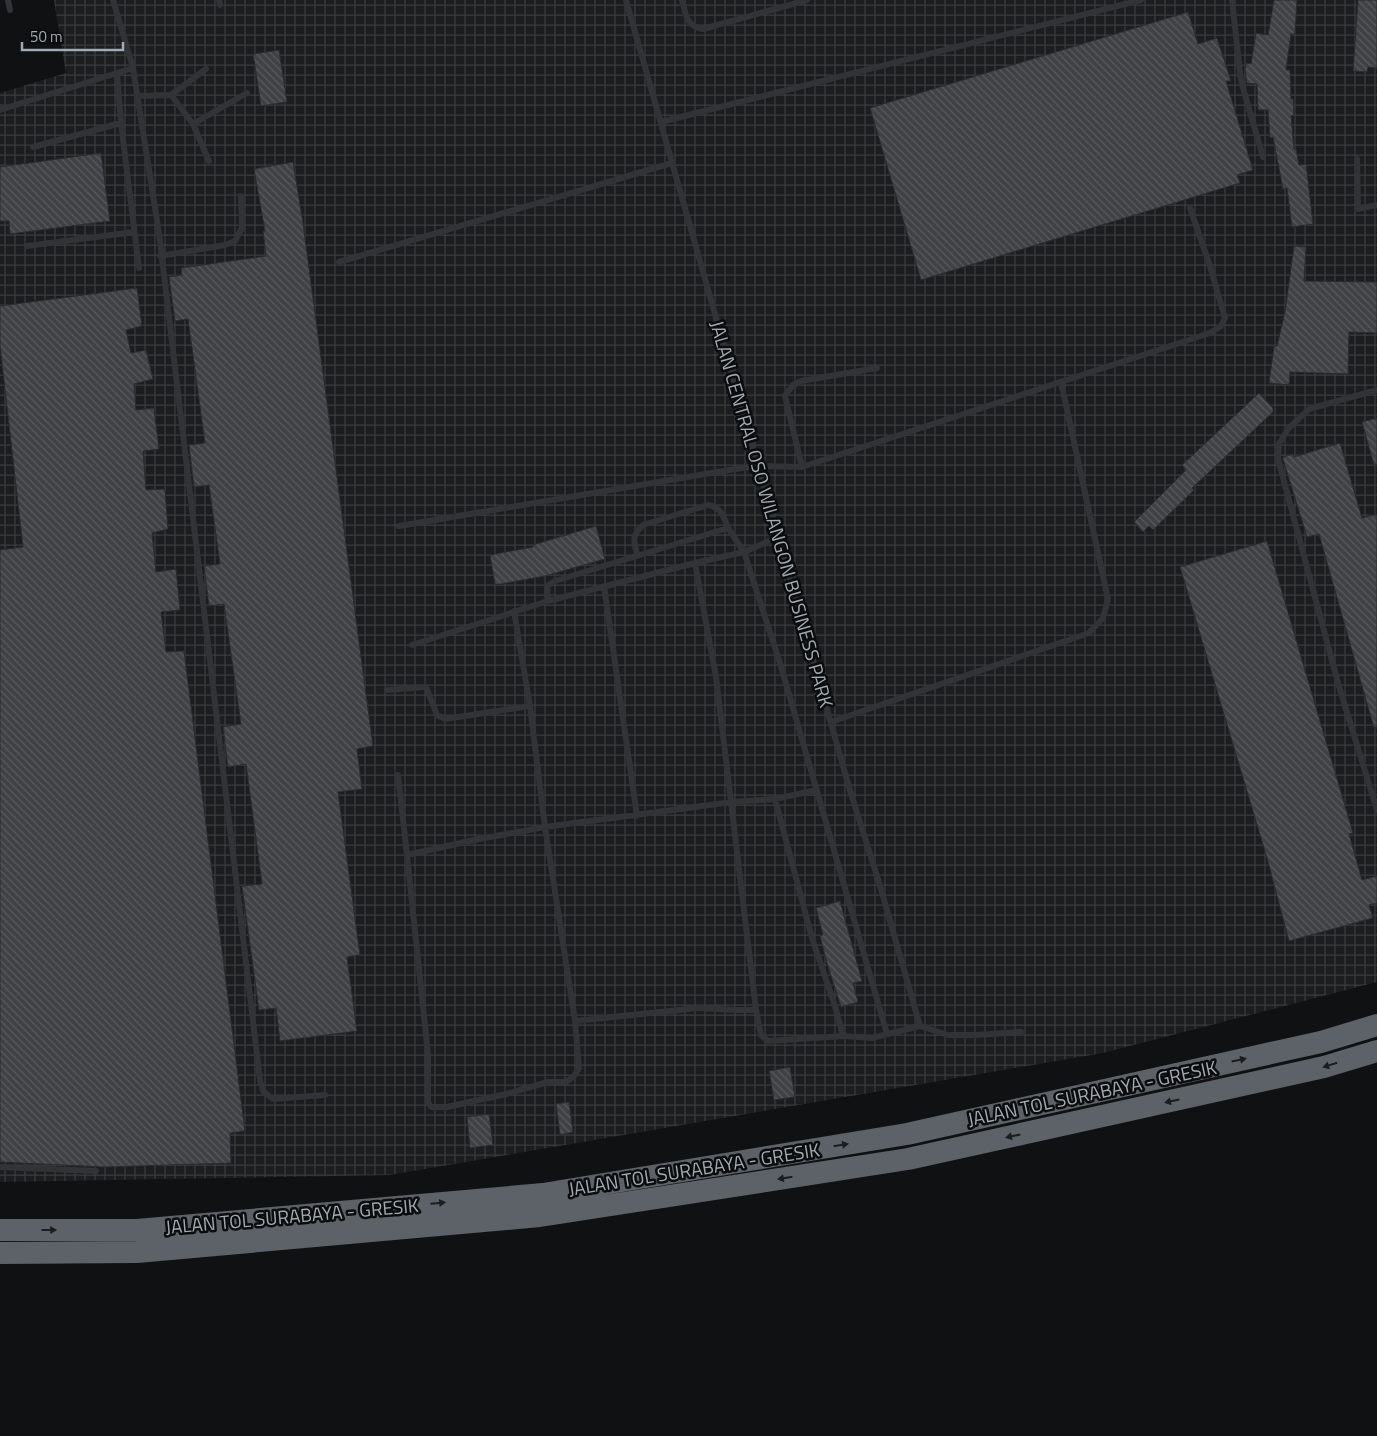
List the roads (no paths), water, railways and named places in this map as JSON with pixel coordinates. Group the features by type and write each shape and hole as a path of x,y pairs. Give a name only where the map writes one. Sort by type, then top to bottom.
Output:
{"highway":[{"name":"JALAN TOL SURABAYA - GRESIK","path":"0,1230 137,1230 543,1194 907,1134 1321,1042 1377,1025"},
{"name":"JALAN TOL SURABAYA - GRESIK","path":"0,1253 137,1252 540,1216 908,1159 1324,1068 1377,1051"}],"lane":[{"path":"8,0 10,10"},
{"path":"113,0 133,68 158,233 260,1080 263,1091 274,1099 325,1095"},
{"name":"JALAN CENTRAL OSO WILANGON BUSINESS PARK","path":"626,0 849,787 920,1026"},
{"path":"682,0 689,23 694,28 702,29 807,0"},
{"path":"661,122 1141,0"},
{"path":"1232,0 1242,81 1263,157"},
{"path":"0,110 133,68"},
{"path":"138,96 171,95 206,69"},
{"path":"117,73 121,123 139,268"},
{"path":"193,124 247,92"},
{"path":"171,95 193,124 209,160"},
{"path":"33,147 121,123"},
{"path":"1357,158 1358,209 1377,205"},
{"path":"339,262 672,163"},
{"path":"160,256 225,245 235,241 242,228 242,196"},
{"path":"399,526 735,468 759,466 802,467 1210,333 1221,326 1225,318 1190,208"},
{"path":"27,246 134,232"},
{"path":"802,467 785,396 793,385 801,381 877,368"},
{"path":"831,722 1089,633 1103,618 1108,599 1061,382"},
{"path":"1377,390 1309,410 1288,429 1279,444 1278,459 1338,683 1377,810"},
{"path":"637,555 634,537 635,532 643,525 708,505 714,506 722,512 728,528 744,552 780,663 886,1034"},
{"path":"548,601 547,586 555,581 728,528"},
{"path":"412,645 548,601 695,562 744,552 778,537"},
{"path":"695,562 716,677 756,1010 762,1035 768,1041 842,1036 872,1038 920,1026 948,1035 1021,1032"},
{"path":"604,586 637,816"},
{"path":"398,775 428,1054 428,1102 431,1107 447,1107 506,1094 548,1082 566,1082 574,1076 579,1068 575,1020 545,827 530,706 514,611"},
{"path":"387,690 426,687 437,715 445,719 530,706"},
{"path":"407,855 545,827 732,802 775,800 817,790"},
{"path":"775,800 812,938 835,1006 842,1036"},
{"path":"575,1020 698,1008 756,1010"},
{"path":"0,1167 96,1170"}]}
